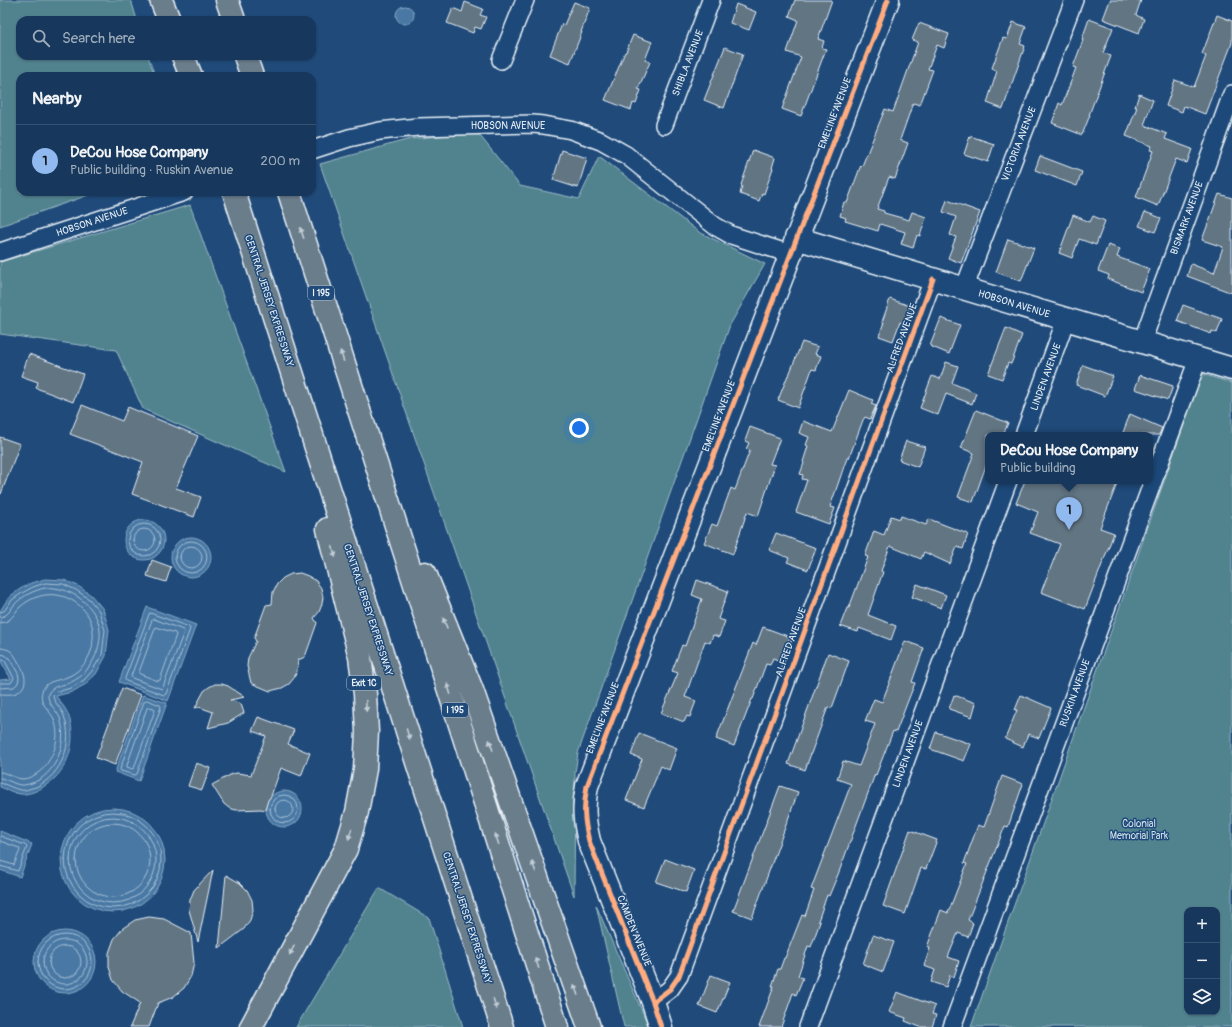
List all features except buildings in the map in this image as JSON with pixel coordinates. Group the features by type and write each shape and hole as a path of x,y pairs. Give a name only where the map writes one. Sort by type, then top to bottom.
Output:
{"highway":[{"path":"161,0 167,16"},
{"path":"172,0 177,16"},
{"path":"228,0 233,16"},
{"path":"185,60 189,72"},
{"path":"191,60 195,72"},
{"path":"246,60 251,72"},
{"name":"CENTRAL JERSEY EXPRESSWAY","path":"235,196 502,1027"},
{"name":"I 195","path":"290,196 557,1027"},
{"name":"Exit 1C","path":"251,1027 346,849 357,812 365,769 367,732 365,694 360,657 276,324"},
{"path":"354,394 472,690 589,1027"}],"street":[{"path":"501,60 525,0"},
{"name":"SHIBLA AVENUE","path":"664,125 711,0"},
{"name":"EMELINE AVENUE","path":"589,841 585,825 584,805 586,786 888,0"},
{"name":"VICTORIA AVENUE","path":"964,289 1074,0"},
{"name":"BISMARK AVENUE","path":"1142,342 1232,94"},
{"name":"HOBSON AVENUE","path":"316,149 349,138 380,131 418,127 533,124 571,130 601,141 626,156 715,226 731,235 793,246 933,279 1232,369"},
{"name":"HOBSON AVENUE","path":"0,252 172,196"},
{"name":"ALFRED AVENUE","path":"653,1002 670,989 679,976 933,279"},
{"name":"LINDEN AVENUE","path":"1025,432 1066,319"},
{"name":"RUSKIN AVENUE","path":"1153,481 1198,359"},
{"name":"LINDEN AVENUE","path":"808,1027 1007,484"},
{"name":"RUSKIN AVENUE","path":"952,1027 1152,484"},
{"name":"CAMDEN AVENUE","path":"589,841 653,1002 661,1027"}],"green space":[{"path":"0,0 131,0 136,16 16,16 16,60 149,60 154,72 16,72 16,196 86,196 0,226"},
{"path":"477,132 520,186 579,199 599,156 699,232 765,264 730,325 578,753 575,773 574,896 320,164 410,139"},
{"path":"190,205 286,472 143,409 116,350 0,334 0,262"},
{"name":"Colonial Memorial Park","path":"1202,374 1232,383 1232,1027 971,1027"},
{"path":"379,888 429,918 463,1027 296,1027"},
{"path":"596,905 649,1027 624,1027"}],"water":[{"path":"405,6 411,9 414,15 411,21 405,24 399,21 396,15 399,9"},
{"path":"140,520 148,520 155,523 161,529 164,540 161,551 155,557 148,560 140,560 133,557 127,551 124,544 124,536 127,529 133,523"},
{"path":"187,537 195,537 202,540 208,546 211,557 208,568 202,574 195,577 187,577 180,574 174,568 171,561 171,553 174,546 180,540"},
{"path":"45,579 64,580 78,586 91,595 103,609 109,630 106,656 96,674 86,684 72,692 56,696 68,714 72,734 69,754 61,772 41,789 31,793 20,794 0,787 0,680 11,679 0,660 0,611 9,597 20,589 31,583"},
{"path":"147,607 196,625 168,701 119,682"},
{"path":"143,695 167,703 139,781 115,772"},
{"path":"284,791 297,796 302,809 297,822 284,827 271,822 266,809 271,796"},
{"path":"113,808 133,812 142,816 150,823 157,831 161,840 165,860 161,880 157,889 150,897 142,904 133,908 113,912 93,908 84,904 76,897 69,889 65,880 61,860 65,840 69,831 76,823 84,816 93,812"},
{"path":"0,831 32,844 20,877 0,870"},
{"path":"65,931 77,933 87,940 94,950 96,962 94,974 87,984 77,991 65,993 53,991 43,984 36,974 34,962 36,950 43,940 53,933"}],"cycle path":[{"path":"661,1027 653,1002 589,841 585,814 587,786 888,0"},
{"path":"653,1002 670,989 679,976 933,279"}],"place":[{"name":"DeCou Hose Company","path":"1069,530"}]}
